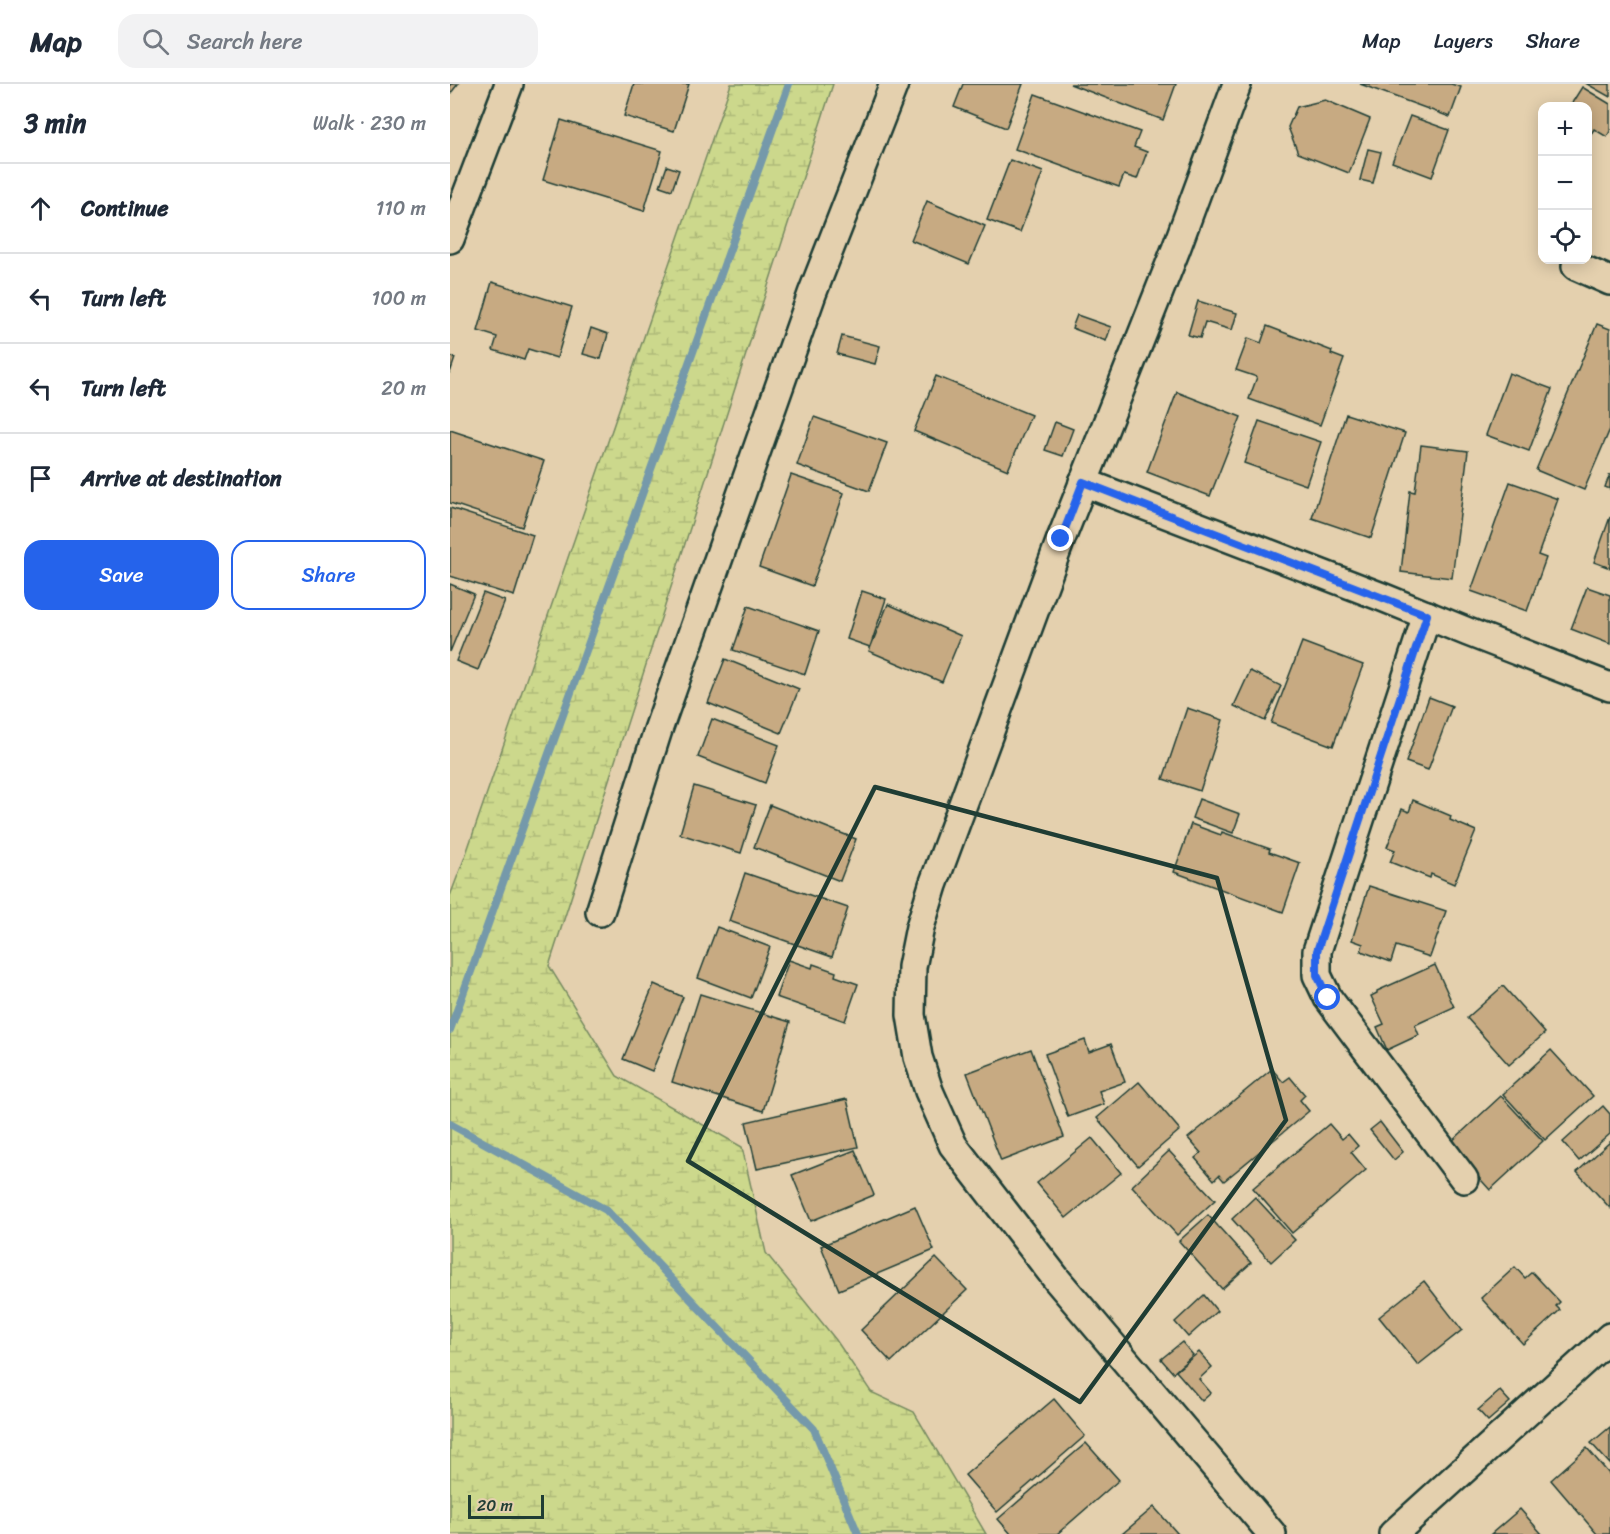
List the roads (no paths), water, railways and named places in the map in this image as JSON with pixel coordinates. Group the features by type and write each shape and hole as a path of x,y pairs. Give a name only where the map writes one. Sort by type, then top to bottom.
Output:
{"street":[{"path":"450,239 509,84"},
{"path":"600,912 658,730 812,294 894,84"},
{"path":"1237,84 1176,249 1083,482 933,885 920,927 912,967 911,1015 918,1057 929,1091 953,1145 1058,1281 1272,1534"},
{"path":"1576,266 1610,280"},
{"path":"1083,482 1610,687"},
{"path":"1427,615 1317,951 1317,975 1328,998 1464,1179"},
{"path":"1393,1534 1610,1337"}],"waterway":[{"path":"450,1030 789,84"},
{"path":"450,1124 606,1210 814,1429 858,1534"}]}
